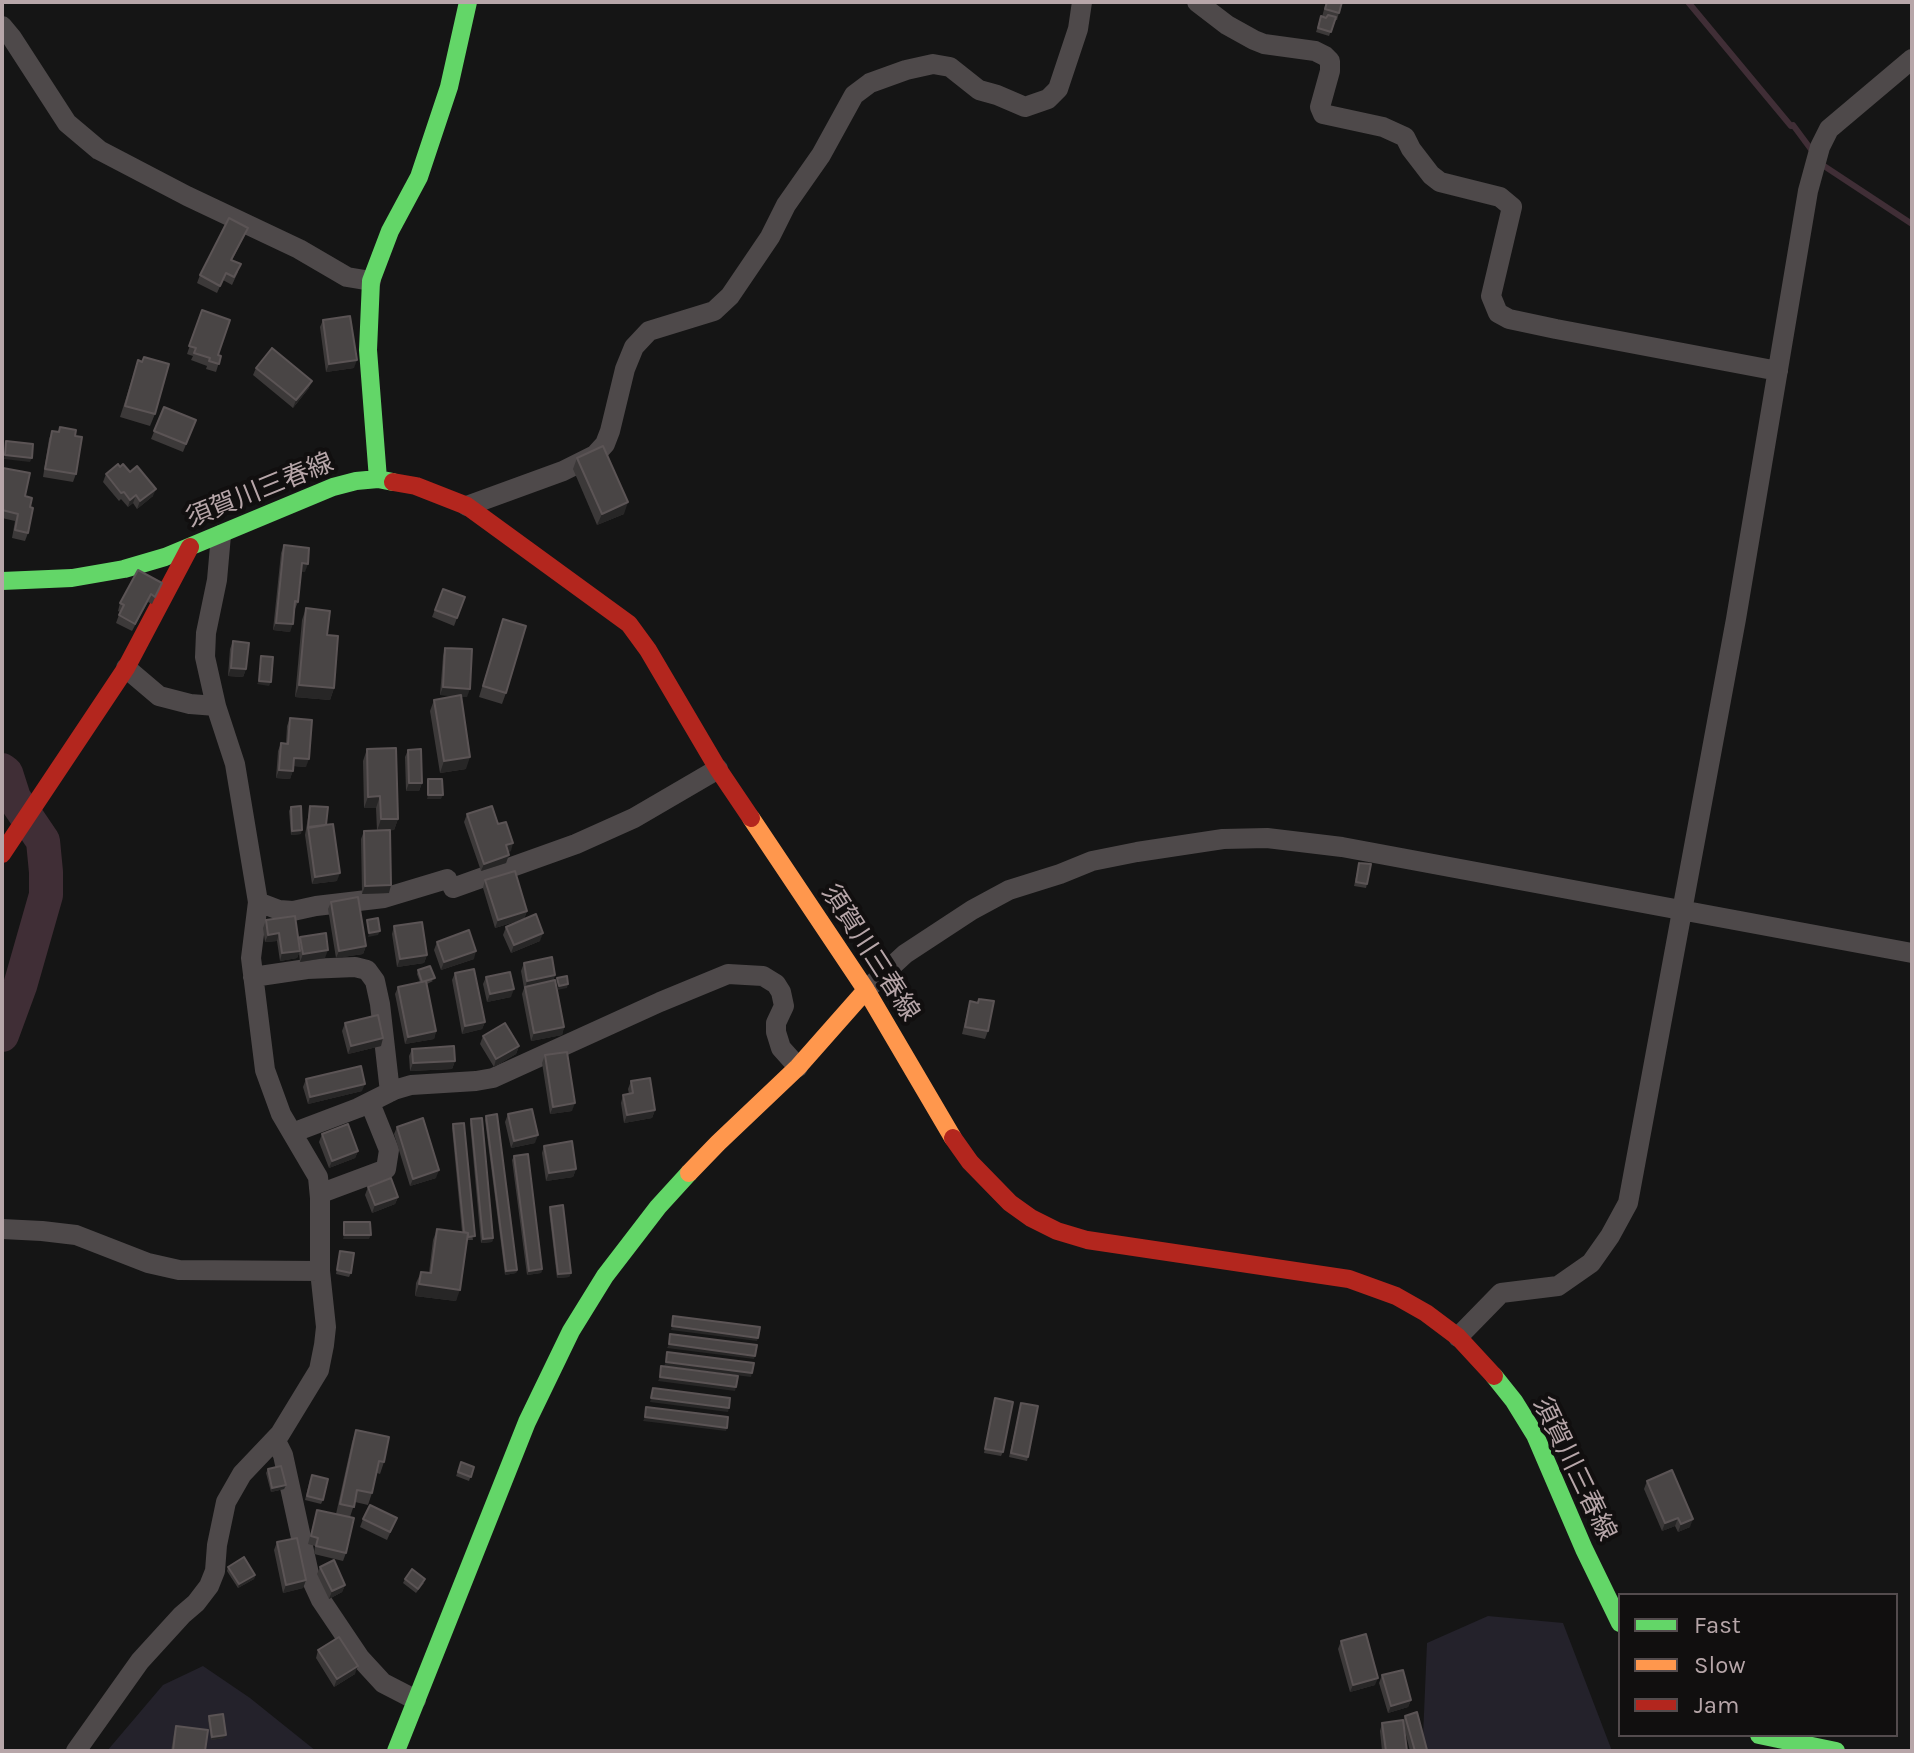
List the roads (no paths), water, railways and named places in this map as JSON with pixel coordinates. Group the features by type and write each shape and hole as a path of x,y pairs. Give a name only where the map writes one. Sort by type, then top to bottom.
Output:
{"main road":[{"path":"378,479 368,350 371,281 390,231 419,177 449,87 468,2"},
{"name":"須賀川三春線","path":"2,581 72,578 124,569 165,557 333,487 356,481 378,479 416,486 467,506 629,624 648,650 718,769 866,990 950,1134 970,1162 1010,1203 1057,1231 1087,1240 1349,1279 1396,1296 1426,1313 1458,1337 1514,1401 1535,1435 1618,1619"},
{"path":"2,854 126,668 190,547"},
{"path":"396,1751 527,1422 571,1331 605,1276 658,1207 718,1143 798,1067 866,990"},
{"path":"1766,1737 1803,1748 1836,1751"}],"street":[{"path":"467,506 563,471 595,455 605,444 610,431 625,369 634,347 649,331 714,311 730,296 821,155 854,95 870,83 933,64 950,67 979,90 1025,107 1048,99 1058,89 1078,29 1082,2"},
{"path":"1197,2 1227,25 1254,40 1315,51 1325,56 1330,61 1330,71 1320,107 1323,114 1383,127 1405,137 1431,175 1440,182 1500,197 1512,207 1491,296 1498,313 1509,319 1556,329 1778,371"},
{"path":"2,26 67,123 99,150 299,249 347,277 371,281"},
{"path":"1458,1337 1501,1293 1558,1286 1591,1263 1628,1203 1736,619 1808,191 1820,147 1829,129 1912,59"},
{"path":"76,1751 140,1661 203,1594 215,1571 226,1502 242,1474 280,1434 319,1370 326,1327 320,1271 318,1177 281,1114 265,1070 251,948 258,902 235,764 216,706 205,657 221,535"},
{"path":"126,668 159,696 190,704 216,706"},
{"path":"258,902 279,910 293,911 384,898 450,884 576,844 634,818 718,769"},
{"path":"866,990 905,954 1009,890 1092,861 1223,839 1267,838 1342,847 1912,953"},
{"path":"253,977 307,969 355,967 367,970 375,981 380,1004 390,1092"},
{"path":"292,1133 411,1085 493,1078 728,974 763,976 776,984 784,1006 776,1023 776,1032 781,1048 798,1067"},
{"path":"320,1191 386,1169 389,1150 370,1103"},
{"path":"2,1229 76,1235 148,1263 179,1270 320,1271"},
{"path":"275,1439 283,1455 309,1574 321,1600 360,1658 383,1683 416,1700"}],"waterway":[{"path":"1688,2 1813,152"},
{"path":"1821,164 1912,224"},
{"path":"2,770 6,773 14,798 43,841 46,872 46,895 20,986 2,1035"}]}
